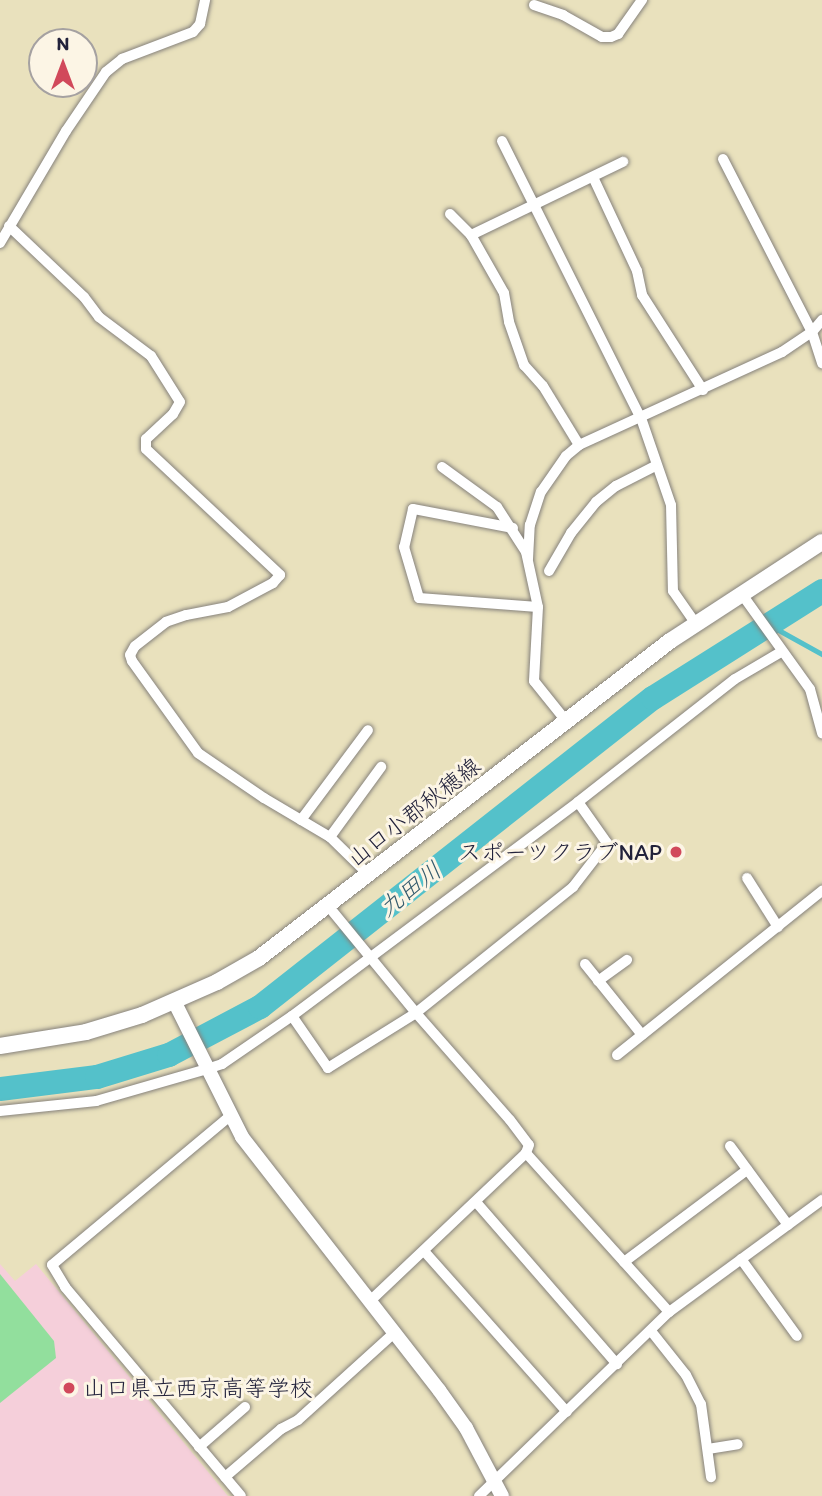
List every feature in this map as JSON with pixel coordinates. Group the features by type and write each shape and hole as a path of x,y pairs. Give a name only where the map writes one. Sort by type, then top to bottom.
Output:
{"main road":[{"name":"山口小郡秋穂線","path":"0,1045 86,1032 174,1001 217,982 334,913 369,875 696,624 745,600 822,542"}],"street":[{"path":"0,243 66,131 107,72 122,59 193,32 200,24 205,0"},
{"path":"534,5 563,15 602,37 611,37 618,34 642,0"},
{"path":"502,141 641,418 655,466 671,505 673,591 696,624"},
{"path":"723,159 812,332 822,363"},
{"path":"471,235 623,162"},
{"path":"593,177 637,271 642,295 703,390"},
{"path":"450,214 471,235 504,293 509,322 524,365 543,386 579,445"},
{"path":"9,226 84,297 99,317 151,356 180,402 173,414 146,439 146,449 280,575 274,583 228,607 186,615 166,622 135,646 130,654 198,753 330,837 369,875"},
{"path":"528,559 530,525 541,492 566,456 579,445 782,352 812,332 822,320"},
{"path":"549,571 571,533 596,502 616,486 655,466"},
{"path":"442,467 497,507 513,528 528,559 538,607 534,681 566,723"},
{"path":"513,528 414,509 404,547 419,598 538,607"},
{"path":"745,600 810,690 822,733"},
{"path":"0,1111 96,1101 222,1064 292,1016 778,648"},
{"path":"301,820 368,730"},
{"path":"330,837 381,767"},
{"path":"292,1016 328,1068 416,1013 573,887 582,876 607,843 578,802"},
{"path":"747,878 778,927"},
{"path":"617,1055 822,891"},
{"path":"334,913 416,1013 510,1119 529,1145 526,1153 369,1302"},
{"path":"598,981 626,960"},
{"path":"585,964 642,1035"},
{"path":"174,1001 230,1116 263,1166 466,1428 502,1496"},
{"path":"230,1116 52,1265 65,1287 241,1496"},
{"path":"730,1146 788,1225"},
{"path":"526,1153 669,1311"},
{"path":"624,1262 747,1170"},
{"path":"479,1496 669,1311 822,1200"},
{"path":"476,1202 617,1364"},
{"path":"424,1251 566,1412"},
{"path":"741,1259 797,1336"},
{"path":"651,1331 686,1375 701,1404 712,1477"},
{"path":"225,1477 281,1429 298,1420 394,1334"},
{"path":"200,1447 245,1407"},
{"path":"708,1449 738,1444"}],"shaded area":[{"name":"山口県立西京高等学校","path":"0,1264 15,1281 36,1264 228,1496 0,1496"}],"green space":[{"path":"0,1274 54,1341 56,1358 0,1403"}],"waterway":[{"name":"九田川","path":"0,1089 97,1077 169,1055 260,1007 653,698 822,591"},
{"path":"768,624 822,654"}],"place":[{"name":"スポーツクラブNAP","path":"676,852"},
{"name":"山口県立西京高等学校","path":"69,1388"}]}
